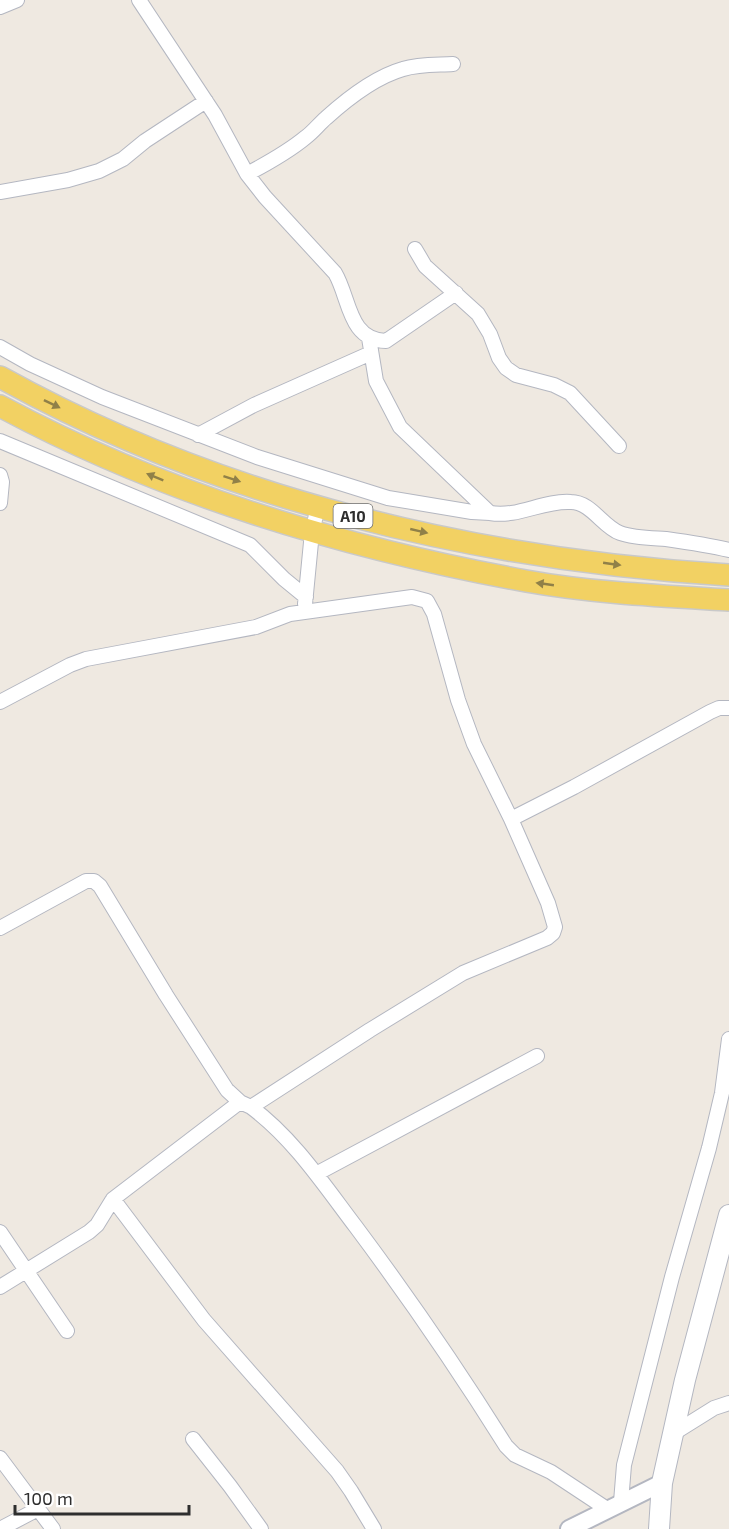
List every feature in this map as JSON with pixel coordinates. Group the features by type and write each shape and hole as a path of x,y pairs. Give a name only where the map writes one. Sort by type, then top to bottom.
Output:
{"main road":[{"name":"A10","path":"0,377 80,417 169,456 318,507 507,549 650,569 729,575"},
{"name":"A10","path":"0,406 108,458 211,498 312,532 528,581 604,591 729,600"},
{"path":"700,598 729,613"},
{"path":"659,1529 662,1483 685,1380 729,1215"}],"street":[{"path":"0,7 16,0"},
{"path":"139,0 206,101 247,174 276,210 334,273 341,284 354,323 369,338 386,341 456,293"},
{"path":"247,174 284,154 349,100 389,75 424,65 453,64"},
{"path":"0,192 68,180 99,171 123,159 145,141 206,101"},
{"path":"415,249 425,266 456,293 484,323 499,358 506,368 516,375 554,385 570,393 619,446"},
{"path":"369,338 376,381 400,427 490,513"},
{"path":"0,347 30,364 102,397 256,458 388,498 472,512 509,514 573,501 624,535 729,550"},
{"path":"198,435 254,405 371,353"},
{"path":"0,441 250,545 306,597"},
{"path":"0,475 2,482 0,503"},
{"path":"304,612 312,532 318,507"},
{"path":"0,702 86,659 245,629 290,614 412,597 427,602 434,614 458,700 474,744 511,819 548,903 555,927 554,933 547,938 463,973 245,1105 113,1199 97,1225 89,1232 0,1287"},
{"path":"511,819 710,712 719,708 729,708"},
{"path":"0,928 86,881 94,880 100,886 165,995 227,1090 270,1121 316,1174 459,1371 506,1446 515,1455 614,1506"},
{"path":"614,1506 672,1277 709,1148 722,1093 729,1039"},
{"path":"316,1174 537,1056"},
{"path":"113,1199 204,1320 337,1471 374,1529"},
{"path":"0,1232 67,1331"},
{"path":"674,1433 714,1408 729,1403"},
{"path":"193,1439 261,1529"},
{"path":"0,1458 52,1529"},
{"path":"569,1529 662,1483"},
{"path":"0,1529 38,1509"}]}
